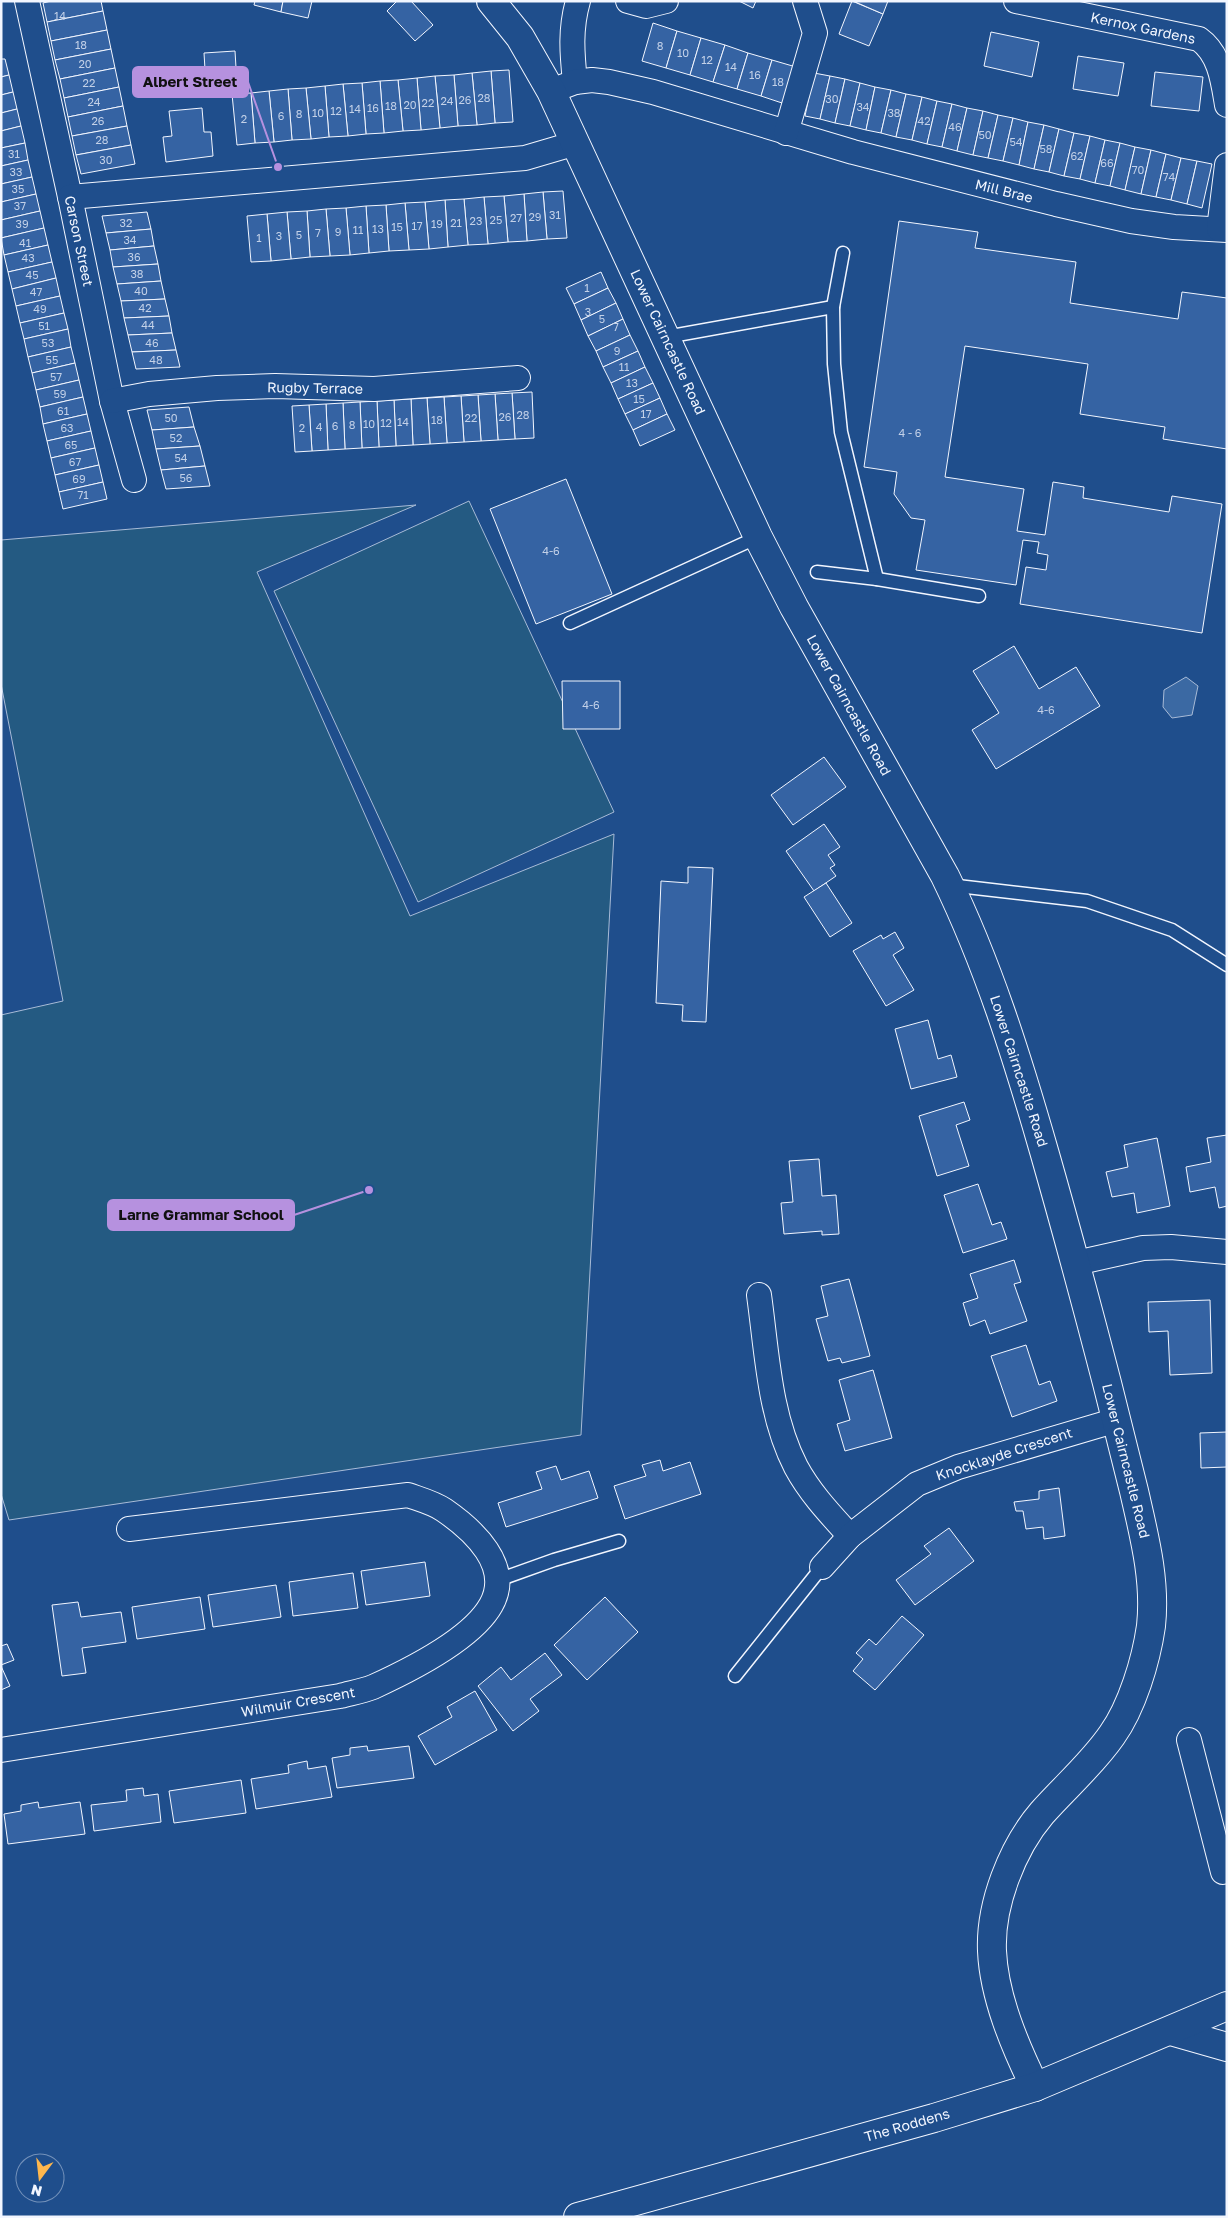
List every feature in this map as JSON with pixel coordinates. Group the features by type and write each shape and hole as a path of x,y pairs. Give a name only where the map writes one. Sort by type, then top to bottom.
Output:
{"street":[{"name":"Carson Street","path":"27,1 112,401 134,480"},
{"name":"Lower Cairncastle Road","path":"491,1 520,38 563,86 576,143 758,536 794,607 949,885 965,918 988,975 1010,1038 1076,1263 1117,1420 1149,1553 1150,1626 1142,1664 1126,1713 1111,1736 1040,1816 1022,1842 1006,1872 996,1911 992,1950 998,1986 1011,2036 1035,2087"},
{"path":"563,86 578,1"},
{"path":"628,1 646,6 666,1"},
{"path":"786,133 815,33 805,1"},
{"name":"Kernox Gardens","path":"1016,1 1199,39 1212,52 1218,65 1227,105"},
{"name":"Mill Brae","path":"563,86 592,80 609,82 653,92 786,133 1056,204 1131,221 1174,227 1223,229"},
{"path":"70,197 525,158 576,143"},
{"path":"1223,229 1227,165"},
{"name":"Rugby Terrace","path":"112,401 149,394 217,388 275,386 374,389 518,378"},
{"path":"1076,1263 1143,1248 1171,1247 1227,1252"},
{"path":"759,1295 773,1393 782,1432 802,1477 824,1508 850,1536"},
{"name":"Knocklayde Crescent","path":"822,1566 850,1536 907,1490 937,1474 1030,1444 1117,1420"},
{"path":"129,1530 408,1495 442,1509 483,1544 494,1563 498,1580"},
{"name":"Wilmuir Crescent","path":"1,1750 340,1696 371,1688 423,1662 474,1627 492,1605 498,1580"},
{"path":"1189,1740 1223,1872"},
{"name":"The Roddens","path":"578,2217 924,2121 1035,2087 1227,2006"},
{"path":"1171,2031 1227,2047"}],"lane":[{"path":"843,253 833,307 834,364 841,432 877,579"},
{"path":"666,337 833,307"},
{"path":"570,623 758,536"},
{"path":"817,572 877,579 979,596"},
{"path":"949,885 1087,901 1172,930 1227,965"},
{"path":"498,1580 554,1560 619,1541"},
{"path":"735,1676 822,1566"}],"shaded area":[{"path":"469,501 614,812 418,902 274,591"},
{"path":"416,505 257,572 410,916 614,834 581,1435 9,1520 1,1494 1,1015 63,1001 1,684 1,540"},
{"path":"1186,677 1198,686 1192,715 1172,718 1163,707 1164,690"}],"building":[{"path":"51,1 101,1 103,11 47,22 43,3"},
{"path":"255,1 283,1 281,12 254,5"},
{"path":"283,1 312,1 308,18 281,12"},
{"path":"397,1 411,1 433,25 415,41 387,11"},
{"path":"739,1 756,1 753,8"},
{"path":"852,1 883,14 869,46 839,34"},
{"path":"853,1 888,1 883,14"},
{"path":"103,11 107,30 51,41 47,22"},
{"path":"653,23 677,31 666,68 642,61"},
{"path":"107,30 111,49 55,60 51,41"},
{"path":"677,31 701,38 690,75 666,68"},
{"path":"991,32 1039,42 1032,77 984,66"},
{"path":"701,38 725,45 713,82 690,75"},
{"path":"725,45 748,53 737,89 713,82"},
{"path":"111,49 115,68 60,79 55,60"},
{"path":"235,51 237,84 206,86 204,53"},
{"path":"748,53 772,60 761,96 737,89"},
{"path":"1078,56 1124,63 1118,96 1073,89"},
{"path":"1,59 5,59 9,75 1,77"},
{"path":"772,60 796,67 785,104 761,96"},
{"path":"115,68 119,87 64,98 60,79"},
{"path":"509,70 513,122 495,123 491,71"},
{"path":"491,71 495,123 477,125 472,73"},
{"path":"1155,72 1203,77 1199,111 1151,106"},
{"path":"472,73 477,125 458,126 454,75"},
{"path":"814,73 830,76 820,119 805,116"},
{"path":"9,75 13,92 1,95 1,77"},
{"path":"454,75 458,126 440,128 435,76"},
{"path":"435,76 440,128 421,130 417,78"},
{"path":"830,76 845,79 835,123 820,119"},
{"path":"417,78 421,130 403,131 398,80"},
{"path":"845,79 860,83 850,126 835,123"},
{"path":"398,80 403,131 384,133 380,81"},
{"path":"380,81 384,133 366,134 362,83"},
{"path":"362,83 366,134 348,136 343,84"},
{"path":"860,83 875,87 866,130 850,126"},
{"path":"343,84 348,136 329,137 325,86"},
{"path":"325,86 329,137 311,139 306,88"},
{"path":"119,87 123,106 68,117 64,98"},
{"path":"875,87 891,90 881,133 866,130"},
{"path":"306,88 311,139 292,140 288,89"},
{"path":"288,89 292,140 274,142 269,91"},
{"path":"891,90 906,94 896,137 881,133"},
{"path":"269,91 274,142 255,143 251,93"},
{"path":"13,92 17,109 1,113 1,95"},
{"path":"251,93 255,143 237,145 232,94"},
{"path":"906,94 922,97 912,140 896,137"},
{"path":"922,97 937,101 927,144 912,140"},
{"path":"937,101 952,104 942,147 927,144"},
{"path":"952,104 967,108 957,151 942,147"},
{"path":"123,106 127,126 72,136 68,117"},
{"path":"202,108 204,132 211,132 213,156 166,162 163,137 172,136 169,111"},
{"path":"967,108 983,111 973,155 957,151"},
{"path":"17,109 21,126 1,131 1,113"},
{"path":"983,111 998,115 988,158 973,155"},
{"path":"998,115 1013,118 1003,161 988,158"},
{"path":"1013,118 1028,122 1019,165 1003,161"},
{"path":"1028,122 1044,125 1034,169 1019,165"},
{"path":"1044,125 1059,129 1049,172 1034,169"},
{"path":"21,126 25,143 1,148 1,131"},
{"path":"127,126 131,145 76,155 72,136"},
{"path":"1059,129 1074,133 1064,176 1049,172"},
{"path":"1074,133 1090,136 1080,179 1064,176"},
{"path":"1090,136 1105,140 1095,183 1080,179"},
{"path":"1105,140 1120,143 1110,186 1095,183"},
{"path":"25,143 28,160 1,166 1,148"},
{"path":"1120,143 1135,147 1125,190 1110,186"},
{"path":"131,145 135,164 81,174 76,155"},
{"path":"1135,147 1151,150 1141,194 1125,190"},
{"path":"1151,150 1166,154 1156,197 1141,194"},
{"path":"1166,154 1181,158 1171,200 1156,197"},
{"path":"1181,158 1197,161 1187,204 1171,200"},
{"path":"28,160 32,177 1,184 1,166"},
{"path":"1197,161 1212,164 1202,208 1187,204"},
{"path":"32,177 36,194 1,202 1,184"},
{"path":"563,191 567,238 547,239 543,192"},
{"path":"543,192 547,239 527,241 524,194"},
{"path":"36,194 40,211 1,220 1,202"},
{"path":"524,194 527,241 508,242 504,196"},
{"path":"504,196 508,242 488,244 484,197"},
{"path":"484,197 488,244 468,245 464,199"},
{"path":"464,199 468,245 448,247 445,200"},
{"path":"445,200 448,247 429,249 425,202"},
{"path":"425,202 429,249 409,250 405,203"},
{"path":"405,203 409,250 389,251 386,205"},
{"path":"386,205 389,251 369,253 366,206"},
{"path":"366,206 369,253 350,255 346,208"},
{"path":"346,208 350,255 330,256 326,209"},
{"path":"326,209 330,256 310,257 307,211"},
{"path":"40,211 44,228 1,238 1,220"},
{"path":"307,211 310,257 291,259 287,212"},
{"path":"147,212 151,229 106,233 102,216"},
{"path":"287,212 291,259 271,261 267,214"},
{"path":"267,214 271,261 251,262 247,216"},
{"path":"899,221 978,232 975,248 1076,262 1070,303 1178,319 1182,292 1227,298 1227,449 1163,439 1165,427 1080,414 1088,364 965,346 945,477 1024,489 1017,531 1045,535 1053,482 1084,487 1083,498 1169,512 1172,496 1222,504 1202,633 1020,604 1026,567 1046,570 1048,555 1037,553 1039,542 1023,540 1016,585 916,570 925,520 911,518 894,494 897,472 864,467"},
{"path":"44,228 48,245 4,255 1,238"},
{"path":"151,229 154,246 110,250 106,233"},
{"path":"48,245 52,262 8,272 4,255"},
{"path":"154,246 158,264 113,267 110,250"},
{"path":"52,262 56,278 12,289 8,272"},
{"path":"158,264 161,281 117,284 113,267"},
{"path":"601,272 608,288 574,304 566,288"},
{"path":"56,278 60,296 16,306 12,289"},
{"path":"161,281 165,299 121,301 117,284"},
{"path":"608,288 616,303 581,320 574,304"},
{"path":"60,296 64,313 20,323 16,306"},
{"path":"165,299 169,316 124,318 121,301"},
{"path":"616,303 623,319 588,336 581,320"},
{"path":"64,313 68,329 24,339 20,323"},
{"path":"169,316 172,333 128,335 124,318"},
{"path":"623,319 630,335 596,351 588,336"},
{"path":"68,329 71,347 28,357 24,339"},
{"path":"172,333 176,350 132,352 128,335"},
{"path":"630,335 638,351 603,367 596,351"},
{"path":"71,347 75,363 32,373 28,357"},
{"path":"176,350 180,367 136,369 132,352"},
{"path":"638,351 645,367 611,383 603,367"},
{"path":"75,363 79,380 36,390 32,373"},
{"path":"645,367 653,383 618,399 611,383"},
{"path":"79,380 83,397 40,407 36,390"},
{"path":"653,383 660,398 625,414 618,399"},
{"path":"532,392 534,438 515,439 512,393"},
{"path":"512,393 515,439 498,440 495,394"},
{"path":"495,394 498,440 481,441 478,395"},
{"path":"478,395 481,441 464,442 461,396"},
{"path":"461,396 464,442 447,443 444,397"},
{"path":"83,397 87,414 43,424 40,407"},
{"path":"444,397 447,443 430,444 427,398"},
{"path":"427,398 430,444 413,445 411,399"},
{"path":"660,398 667,414 633,430 625,414"},
{"path":"411,399 413,445 396,446 394,400"},
{"path":"394,400 396,446 379,447 377,401"},
{"path":"377,401 379,447 362,448 360,402"},
{"path":"360,402 362,448 345,449 343,403"},
{"path":"343,403 345,449 328,450 326,404"},
{"path":"326,404 328,450 312,451 309,405"},
{"path":"309,405 312,451 295,452 292,406"},
{"path":"189,407 194,427 152,430 147,410"},
{"path":"87,414 91,431 47,441 43,424"},
{"path":"667,414 675,430 640,446 633,430"},
{"path":"194,427 200,446 156,449 152,430"},
{"path":"91,431 95,448 51,458 47,441"},
{"path":"200,446 205,466 161,470 156,449"},
{"path":"95,448 99,465 55,475 51,458"},
{"path":"99,465 103,482 59,492 55,475"},
{"path":"205,466 210,486 166,489 161,470"},
{"path":"566,479 612,594 536,624 490,509"},
{"path":"103,482 107,499 63,509 59,492"},
{"path":"1014,646 1039,689 1076,667 1100,706 996,769 972,730 999,713 973,671"},
{"path":"562,681 620,681 620,729 563,729"},
{"path":"824,757 846,787 793,825 771,795"},
{"path":"824,824 840,847 828,855 835,865 830,868 836,876 814,891 786,851"},
{"path":"688,867 713,868 706,1022 682,1021 683,1005 656,1003 661,881 688,883"},
{"path":"826,883 852,923 830,937 804,897"},
{"path":"895,932 904,948 893,955 914,990 886,1006 853,951 881,935 883,939"},
{"path":"928,1020 938,1059 951,1055 957,1077 911,1089 895,1029"},
{"path":"964,1102 970,1120 956,1125 969,1166 937,1176 919,1116"},
{"path":"1227,1135 1227,1206 1219,1208 1215,1187 1190,1192 1186,1167 1211,1162 1207,1138"},
{"path":"1157,1138 1170,1206 1137,1213 1134,1193 1112,1197 1106,1172 1128,1167 1124,1145"},
{"path":"819,1159 822,1196 836,1195 839,1234 822,1235 822,1231 784,1234 781,1203 793,1202 789,1161"},
{"path":"978,1184 992,1225 1001,1222 1007,1239 963,1253 944,1195"},
{"path":"1014,1260 1021,1282 1014,1284 1027,1321 990,1334 985,1320 970,1326 963,1303 978,1298 970,1274"},
{"path":"849,1279 870,1356 842,1363 840,1358 828,1361 816,1319 828,1316 821,1286"},
{"path":"1210,1300 1212,1373 1170,1375 1168,1331 1149,1332 1148,1302"},
{"path":"1026,1345 1039,1385 1050,1381 1057,1401 1012,1417 991,1356"},
{"path":"873,1370 892,1438 845,1451 837,1424 850,1420 839,1380"},
{"path":"1227,1432 1227,1467 1201,1468 1200,1433"},
{"path":"660,1460 663,1471 690,1462 701,1494 625,1519 614,1486 646,1476 642,1465"},
{"path":"556,1466 561,1480 589,1471 598,1498 506,1527 498,1503 542,1489 536,1472"},
{"path":"1059,1488 1065,1536 1044,1539 1043,1527 1026,1529 1023,1511 1016,1511 1014,1502 1039,1499 1039,1491"},
{"path":"949,1528 974,1561 915,1605 896,1580 931,1554 924,1546"},
{"path":"425,1562 430,1596 366,1605 361,1571"},
{"path":"353,1573 358,1608 293,1616 289,1582"},
{"path":"276,1585 281,1617 213,1627 208,1595"},
{"path":"200,1597 205,1629 137,1639 132,1607"},
{"path":"605,1597 638,1632 587,1680 554,1645"},
{"path":"78,1602 81,1617 121,1612 126,1642 82,1648 86,1673 62,1676 52,1605"},
{"path":"902,1616 924,1635 875,1690 853,1671 863,1659 856,1653 869,1639 876,1645"},
{"path":"7,1644 14,1660 1,1665 1,1646"},
{"path":"545,1653 562,1675 530,1699 539,1711 513,1731 478,1686 501,1667 511,1680"},
{"path":"1,1666 10,1686 1,1690"},
{"path":"475,1691 497,1730 435,1765 418,1736 452,1717 447,1707"},
{"path":"367,1746 368,1751 409,1746 414,1778 337,1788 332,1758 350,1755 350,1748"},
{"path":"307,1761 308,1769 326,1766 332,1797 256,1809 251,1779 289,1773 288,1765"},
{"path":"241,1780 246,1813 174,1823 169,1791"},
{"path":"143,1788 144,1796 158,1794 161,1822 94,1831 91,1805 127,1801 126,1790"},
{"path":"38,1802 39,1808 80,1802 85,1834 8,1844 4,1814 21,1811 21,1805"}],"place":[{"name":"Albert Street","path":"278,167"},
{"name":"Larne Grammar School","path":"369,1190"}]}
